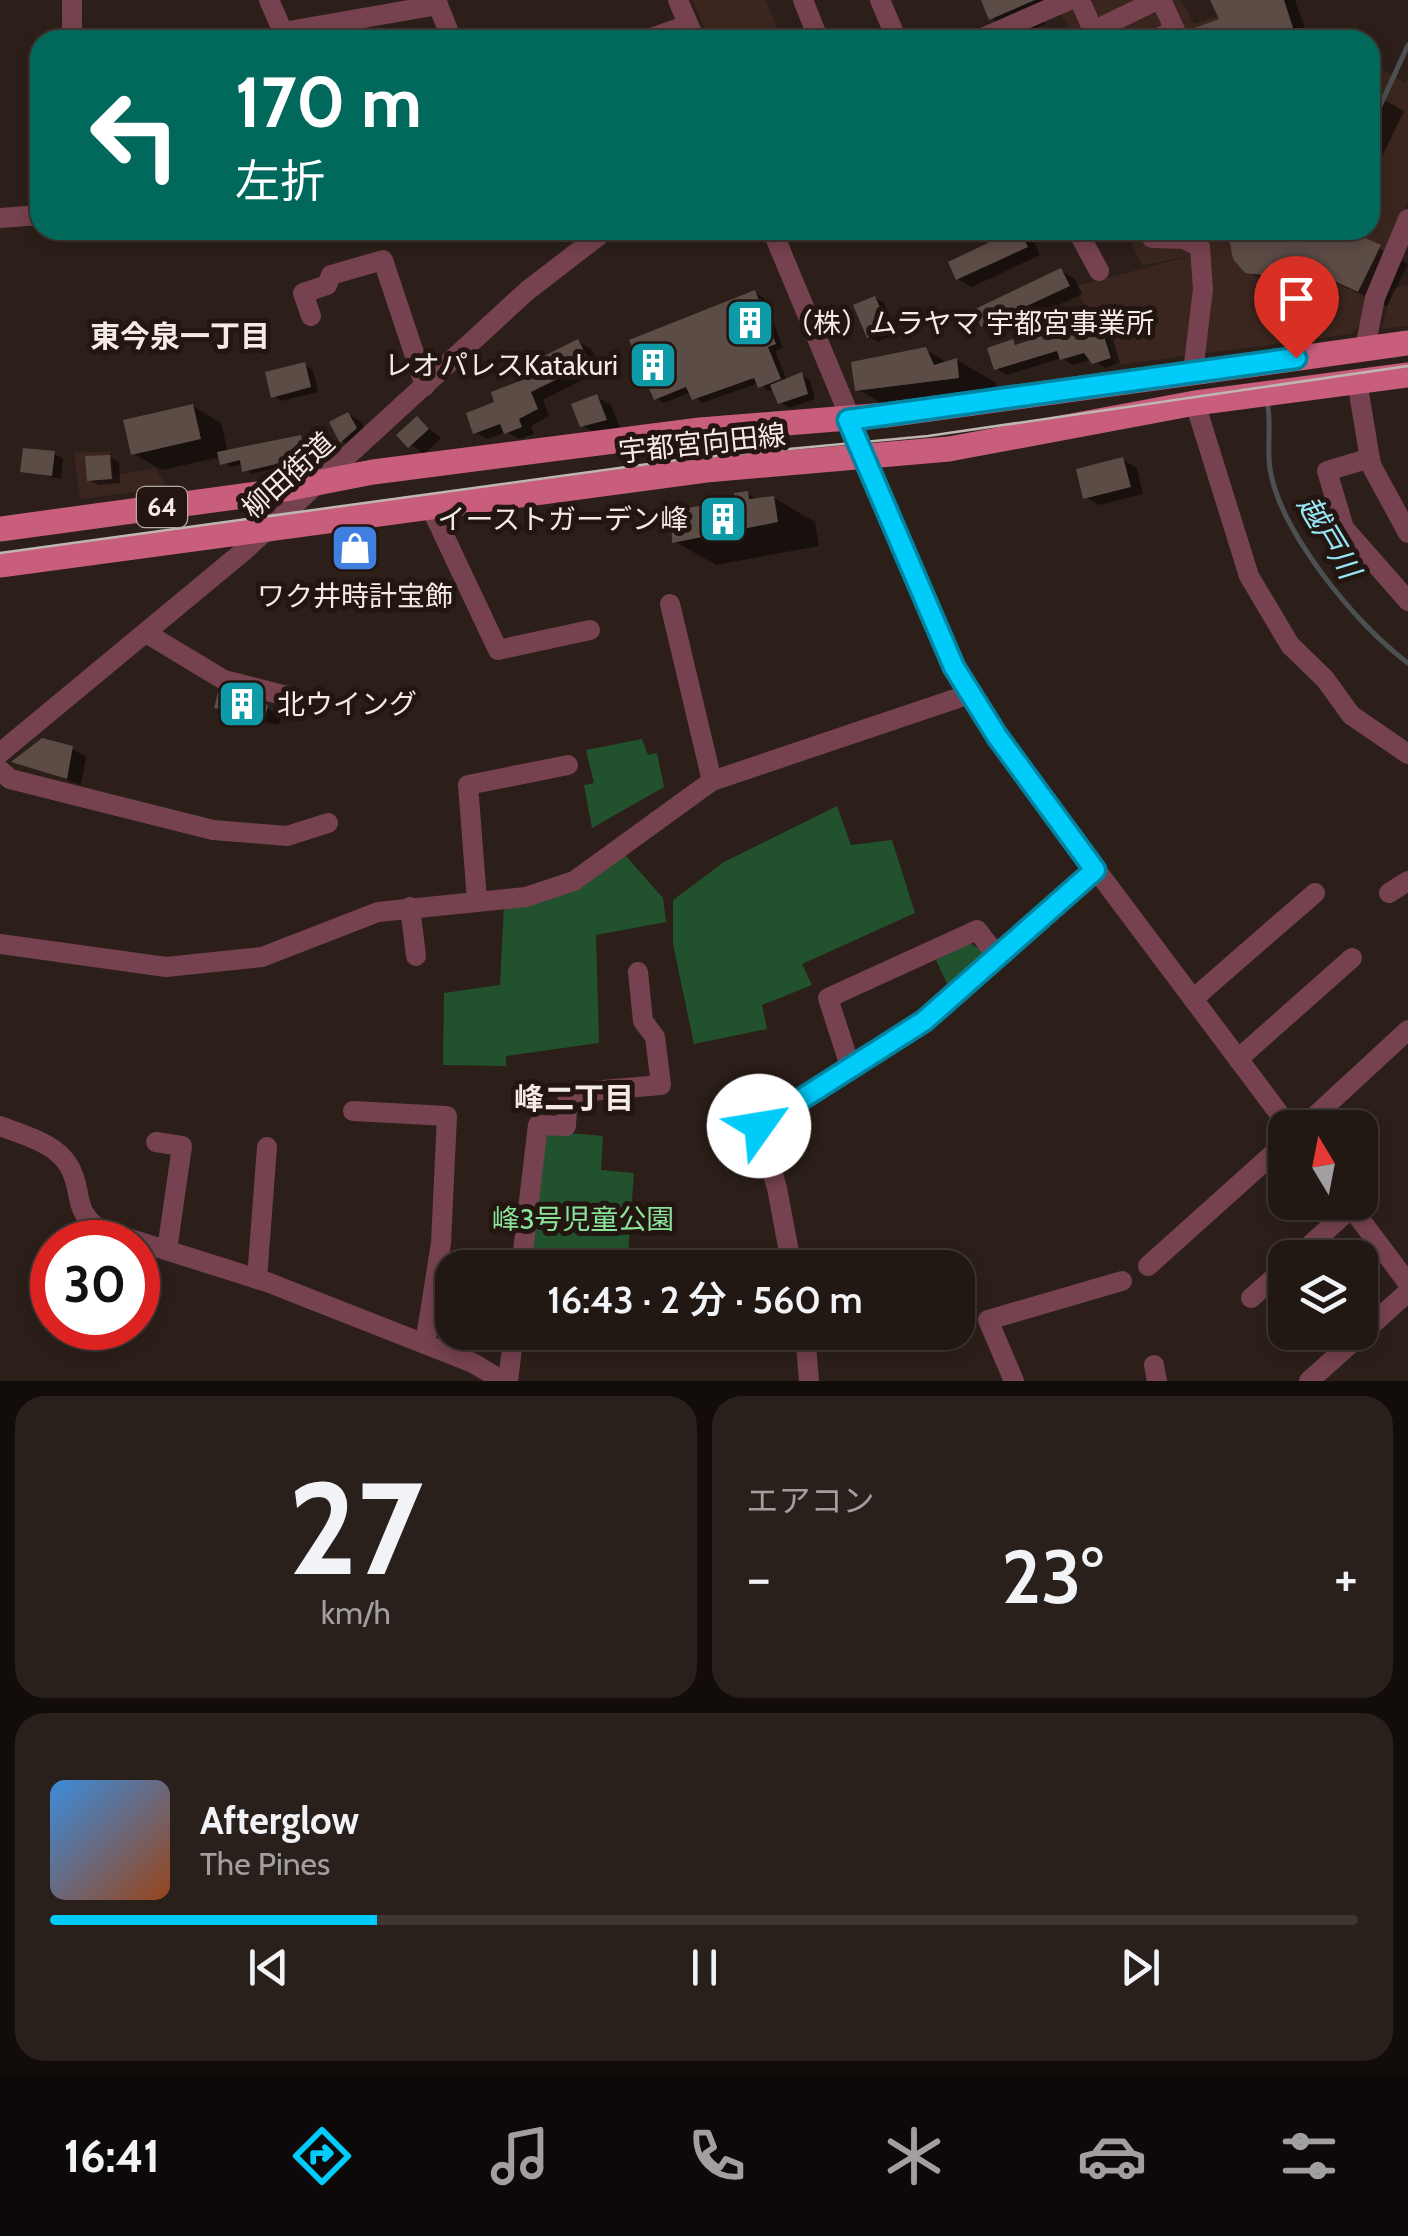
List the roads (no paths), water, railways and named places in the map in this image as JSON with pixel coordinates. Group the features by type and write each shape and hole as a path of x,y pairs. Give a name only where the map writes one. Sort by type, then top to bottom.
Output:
{"main road":[{"name":"宇都宮向田線","path":"0,528 265,494 323,481 700,430 848,420 1408,343"},
{"name":"宇都宮向田線","path":"1,565 706,470 864,459 997,443 1195,404 1408,374"}],"street":[{"path":"72,0 72,30"},
{"path":"269,0 282,30"},
{"path":"678,0 690,30"},
{"path":"803,0 815,30"},
{"path":"880,0 893,30"},
{"path":"1003,30 1069,0"},
{"path":"1080,0 1092,30"},
{"path":"1106,30 1159,0 1175,30"},
{"path":"293,30 437,2 448,30"},
{"path":"0,218 30,216"},
{"path":"1365,348 1375,298 1408,219"},
{"name":"柳田街道","path":"0,753 270,528 527,291 593,240"},
{"path":"776,240 935,626 970,694 1095,870 1277,1110"},
{"path":"1083,240 1098,271"},
{"path":"1184,240 1200,247 1202,302 1193,372"},
{"path":"311,316 303,293 327,286 332,275 383,260 424,386"},
{"path":"1357,381 1370,458 1408,533"},
{"path":"1195,404 1248,576 1290,646 1316,668 1351,715 1408,754"},
{"path":"1370,458 1326,471 1344,528 1408,601"},
{"path":"430,506 498,650 590,630"},
{"path":"670,604 712,781"},
{"path":"146,633 224,680 287,696"},
{"path":"0,944 166,967 262,957 378,912 526,896 574,881 712,781 970,694"},
{"path":"477,900 468,785 568,765"},
{"path":"0,770 10,779 213,830 287,836 328,823"},
{"path":"789,1250 777,1188 759,1126 924,1021 1095,870"},
{"path":"1389,893 1408,881"},
{"path":"1193,999 1315,893"},
{"path":"410,907 416,956"},
{"path":"851,1068 828,998 978,930 998,957"},
{"path":"1238,1058 1352,958"},
{"path":"523,1250 538,1125 566,1126 568,1093 661,1085 655,1038 643,1022 638,972"},
{"path":"1321,1110 1408,1030"},
{"path":"353,1111 448,1116 441,1243 426,1344"},
{"path":"0,1126 49,1146 69,1166 83,1217 99,1229 257,1279 474,1363 506,1381 511,1350"},
{"path":"156,1142 182,1146 167,1250"},
{"path":"257,1279 268,1147"},
{"path":"1148,1266 1268,1158"},
{"path":"1314,1240 1334,1220"},
{"path":"1309,1381 1407,1280 1361,1220"},
{"path":"1014,1381 988,1320 1122,1281"},
{"path":"1251,1298 1268,1283"},
{"path":"806,1350 809,1381"}],"waterway":[{"name":"越戸川","path":"1380,106 1408,45"},
{"name":"越戸川","path":"1282,341 1307,265"},
{"name":"越戸川","path":"1268,407 1270,469 1289,521 1345,602 1408,663"}],"tram line":[{"path":"0,553 692,458 928,436 1408,366"}],"place":[{"name":"（株）ムラヤマ 宇都宮事業所","path":"750,323"},
{"name":"レオパレスKatakuri","path":"653,365"},
{"name":"イーストガーデン峰","path":"723,519"},
{"name":"ワク井時計宝飾","path":"355,548"},
{"name":"北ウイング","path":"242,704"}],"district":[{"name":"東今泉一丁目","path":"180,336"},
{"name":"峰二丁目","path":"574,1098"}],"park label":[{"name":"峰3号児童公園","path":"583,1219"}]}
